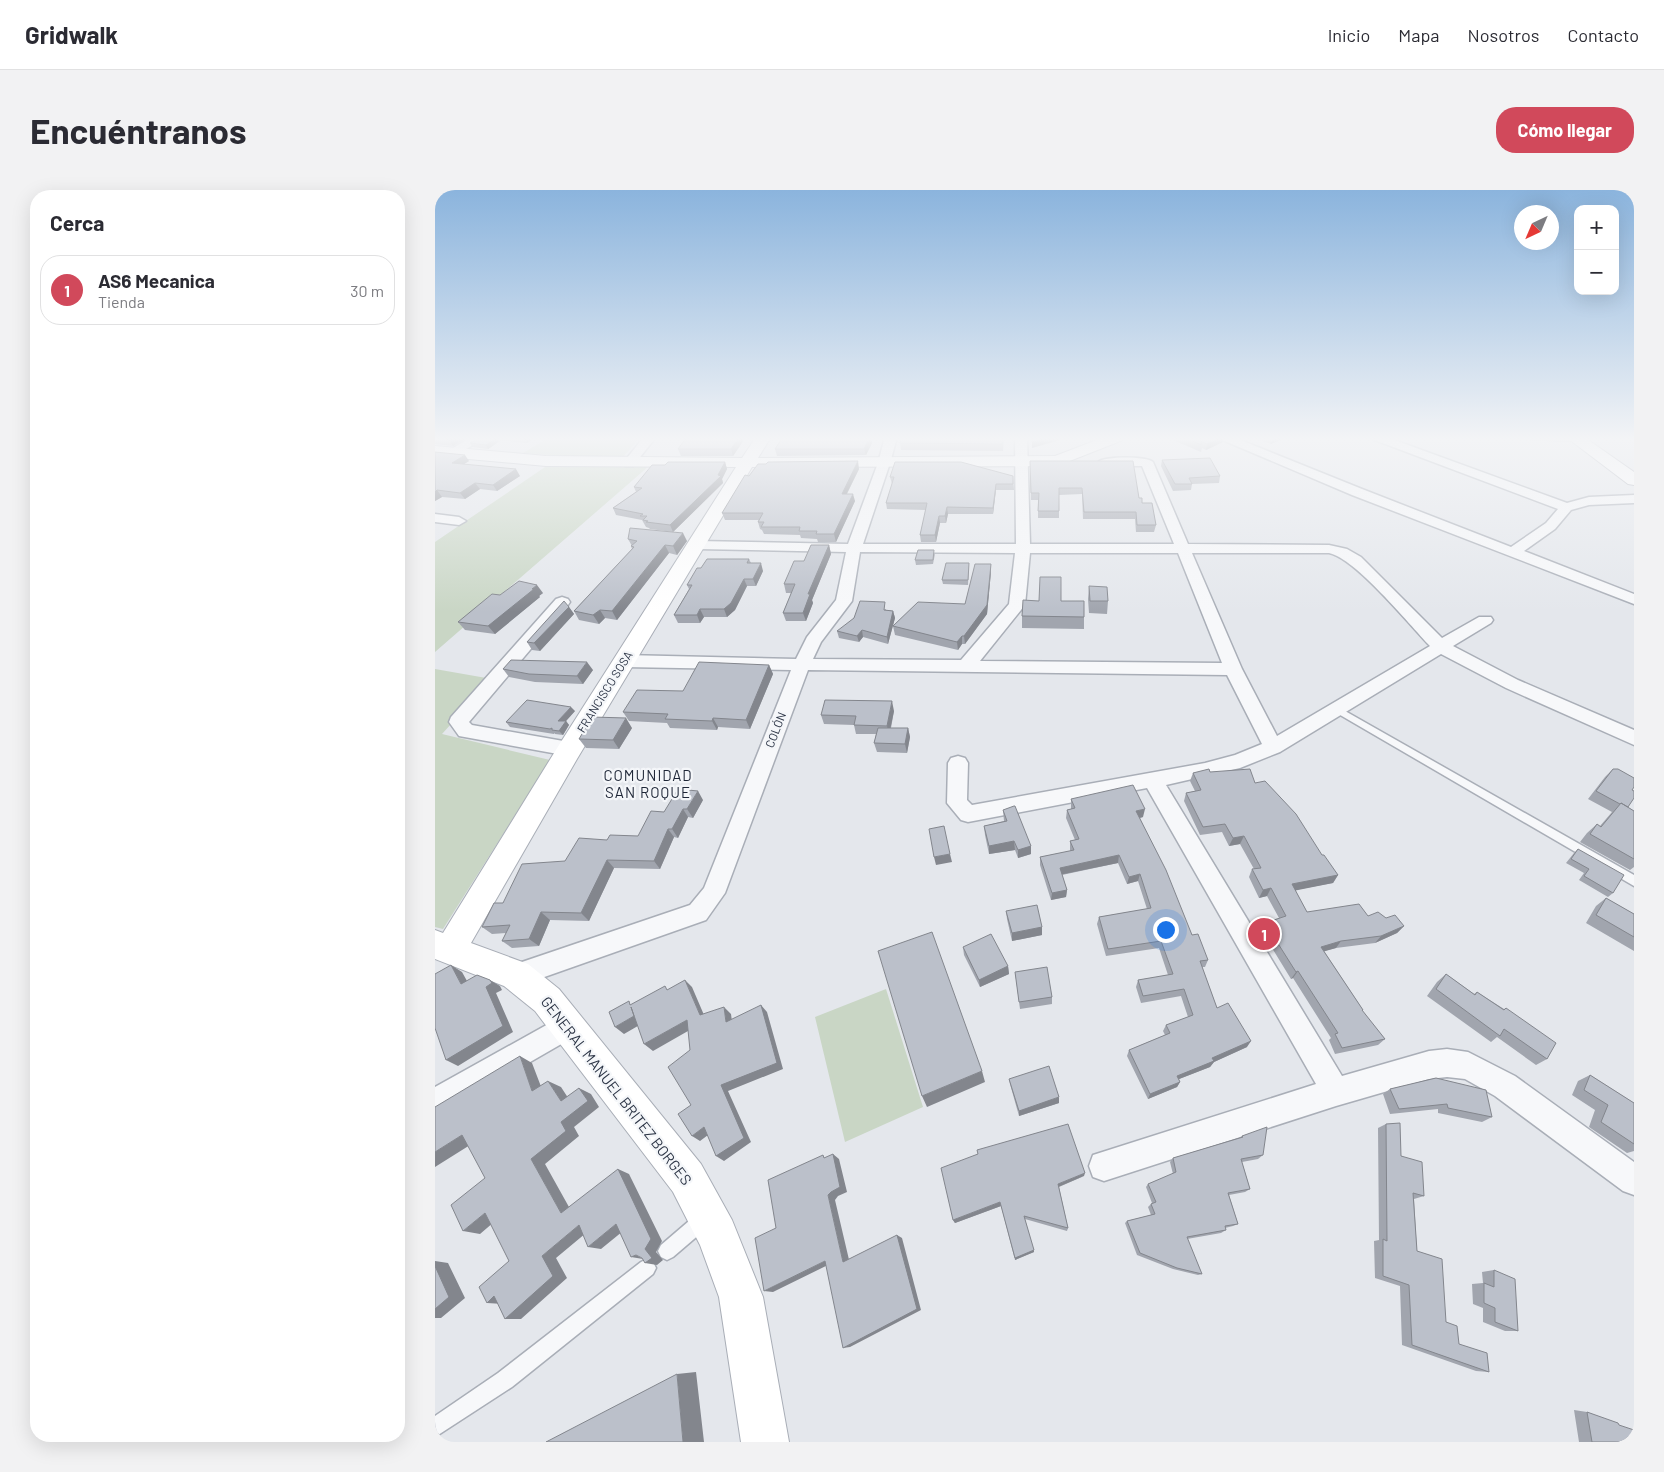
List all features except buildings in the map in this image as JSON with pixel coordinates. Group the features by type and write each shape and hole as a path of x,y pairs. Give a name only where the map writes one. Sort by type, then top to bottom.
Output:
{"street":[{"name":"FRANCISCO SOSA","path":"443,946 625,661 728,495"},
{"name":"COLÓN","path":"516,975 698,913 713,893 801,666 813,641 844,600 854,548 872,495"},
{"path":"967,665 1017,606 1023,548 1023,495"},
{"path":"1161,495 1233,669 1273,747"},
{"path":"1366,495 1634,600"},
{"path":"1535,495 1566,507 1603,499 1634,499"},
{"path":"1513,552 1559,519 1566,507"},
{"path":"435,518 459,521"},
{"path":"697,545 854,548 1329,549 1340,551 1350,555 1441,647 1511,684 1634,738"},
{"path":"563,602 458,722 466,731 569,749"},
{"path":"958,762 957,803 968,814 1153,780 1240,761 1273,747 1338,710 1485,620"},
{"path":"625,661 801,666 967,665 1233,669"},
{"path":"1153,780 1336,1092"},
{"name":"GENERAL MANUEL BRITEZ BORGES","path":"443,946 516,975 547,1000 687,1178 717,1235 741,1297 765,1442"},
{"path":"435,1103 568,1026"},
{"path":"1104,1166 1336,1092 1429,1065 1447,1063 1468,1066 1505,1086 1634,1180"}],"lane":[{"path":"1338,710 1634,881"},
{"path":"667,1251 707,1216"},
{"path":"435,1427 505,1380 647,1268"}],"green space":[{"path":"503,495 615,495 435,652 435,542"},
{"path":"435,669 492,679 442,734 550,760 443,929 435,927"},
{"path":"886,989 923,1107 845,1142 815,1017"}],"place":[{"name":"AS6 Mecanica","path":"1264,934"}],"district":[{"name":"COMUNIDAD SAN ROQUE","path":"648,784"}]}
